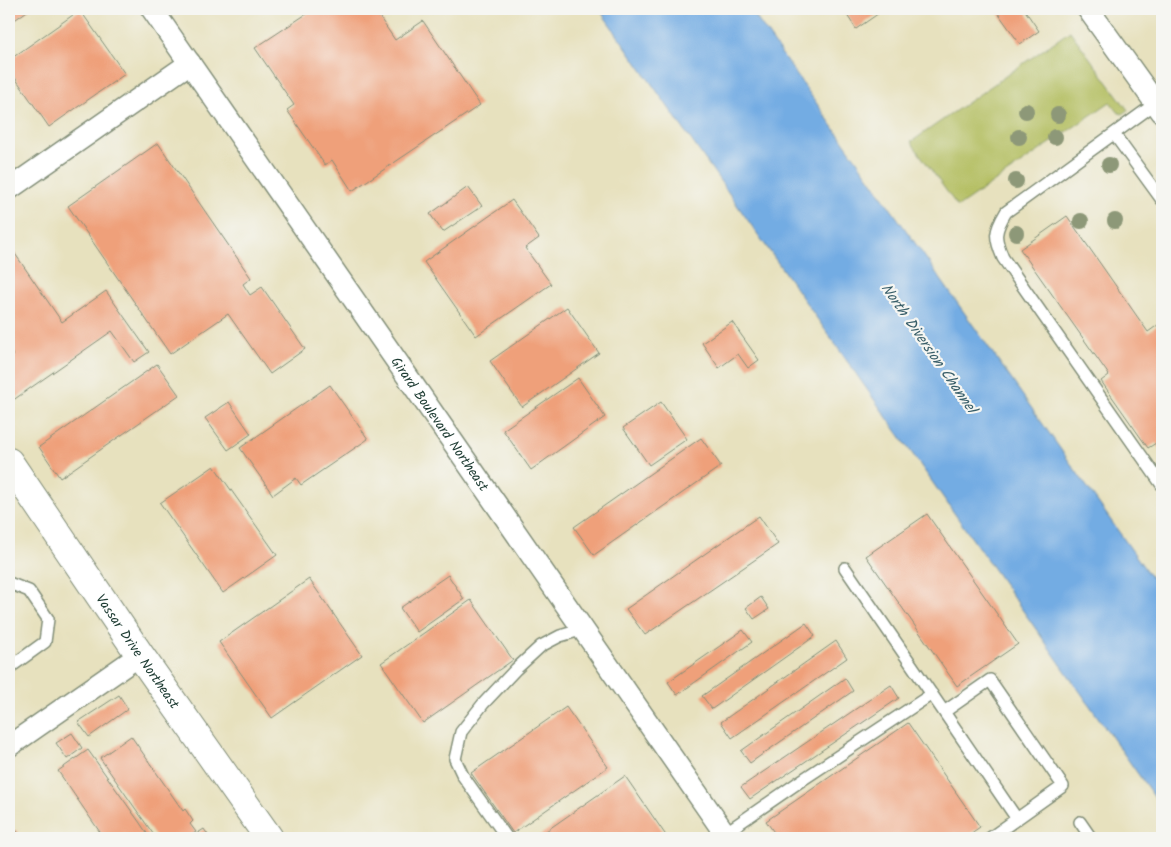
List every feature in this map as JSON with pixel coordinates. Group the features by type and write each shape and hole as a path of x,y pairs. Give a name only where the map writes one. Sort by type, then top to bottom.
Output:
{"street":[{"name":"Girard Boulevard Northeast","path":"152,9 727,836"},
{"path":"1088,9 1159,107"},
{"path":"9,189 190,63"},
{"name":"Vassar Drive Northeast","path":"9,462 140,655 269,838"},
{"path":"9,746 140,655"}],"lane":[{"path":"1159,107 1114,134 1006,212 997,226 996,242 1003,258 1162,485"},
{"path":"1114,134 1162,200"},
{"path":"845,568 1016,819"},
{"path":"9,583 29,591 48,619 45,642 9,668"},
{"path":"508,838 463,776 454,759 461,732 483,704 541,646 560,636 584,630"},
{"path":"944,712 990,680 1063,786 990,838"},
{"path":"727,836 799,782 932,694"},
{"path":"1080,822 1091,838"}],"green space":[{"path":"1070,31 1128,110 1123,114 1119,113 1110,102 958,207 911,142"}],"water":[{"name":"North Diversion Channel","path":"599,9 750,9 1162,593 1162,808"}],"building":[{"path":"9,9 30,9 9,24"},
{"path":"314,9 336,9 340,14 347,9 374,9 395,40 423,21 480,105 352,191 332,160 325,165 287,110 294,105 255,48"},
{"path":"843,9 885,9 856,29"},
{"path":"995,9 1024,9 1039,31 1020,44"},
{"path":"80,10 125,74 49,127 9,69 9,60"},
{"path":"158,143 251,278 243,284 250,295 262,287 305,349 270,374 228,314 170,354 68,206"},
{"path":"468,187 482,206 443,232 430,214"},
{"path":"512,200 539,238 525,248 551,284 476,336 424,262"},
{"path":"1067,216 1148,332 1162,322 1162,451 1156,443 1148,448 1101,381 1109,375 1020,249"},
{"path":"9,245 62,322 106,291 149,352 134,362 112,331 9,403 9,359 13,355 9,349"},
{"path":"567,307 599,353 522,407 490,361"},
{"path":"732,322 759,360 748,368 738,354 719,368 702,343"},
{"path":"157,364 179,395 60,478 39,447"},
{"path":"578,378 605,417 531,470 503,430"},
{"path":"330,385 368,439 301,485 296,478 273,495 240,448"},
{"path":"229,402 251,434 228,450 205,418"},
{"path":"661,402 687,439 649,465 623,428"},
{"path":"701,438 721,466 594,555 574,527"},
{"path":"214,466 277,555 223,593 160,503"},
{"path":"927,514 1018,644 957,686 866,556"},
{"path":"759,516 778,544 645,635 626,609"},
{"path":"448,575 464,599 417,632 400,608"},
{"path":"309,579 362,655 272,718 219,642"},
{"path":"761,597 769,609 754,619 746,608"},
{"path":"471,600 513,660 423,723 381,663"},
{"path":"806,623 815,636 712,709 702,696"},
{"path":"743,630 752,642 677,695 668,682"},
{"path":"836,641 847,658 732,738 721,722"},
{"path":"845,678 853,691 750,763 741,751"},
{"path":"891,685 899,698 750,799 741,787"},
{"path":"119,695 128,709 89,737 78,722"},
{"path":"566,707 608,767 513,833 471,773"},
{"path":"908,723 980,827 964,838 778,838 766,821"},
{"path":"72,733 82,748 67,759 56,743"},
{"path":"131,736 183,811 185,809 193,821 190,824 196,832 187,838 156,838 100,758"},
{"path":"88,750 150,838 128,838 125,834 119,838 104,838 58,771"},
{"path":"625,776 667,837 536,838"},
{"path":"204,829 210,838 190,838"},
{"path":"16,830 22,838 9,838 9,835"}]}
